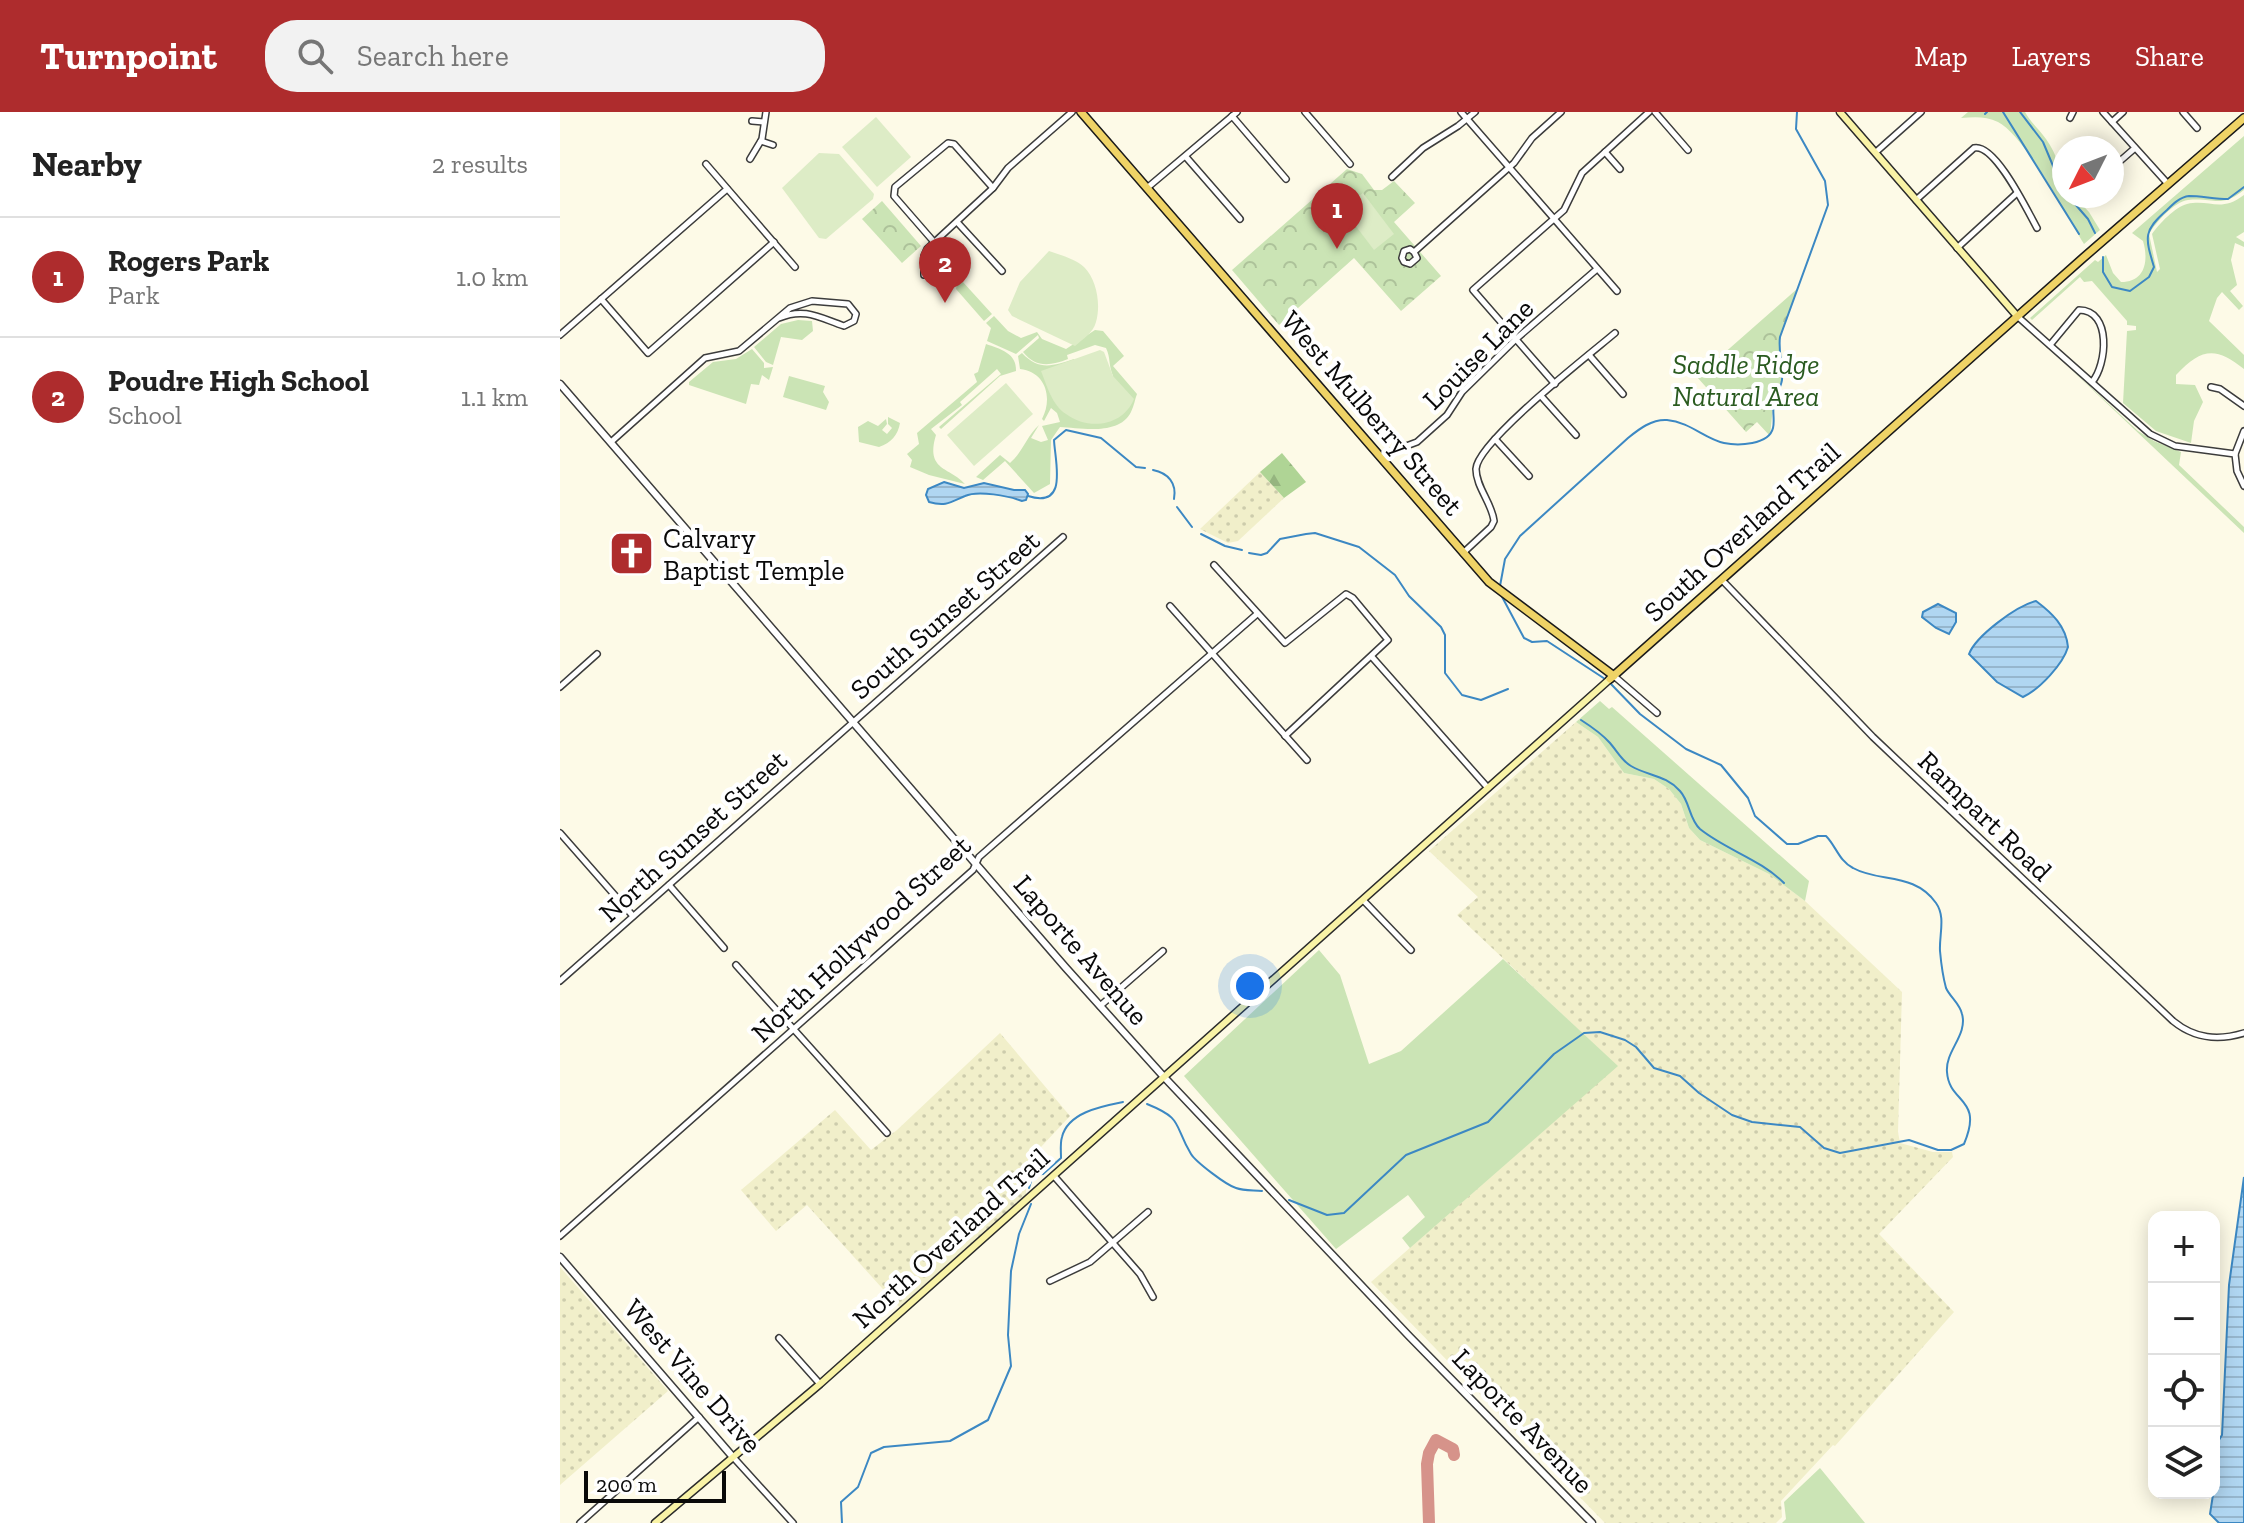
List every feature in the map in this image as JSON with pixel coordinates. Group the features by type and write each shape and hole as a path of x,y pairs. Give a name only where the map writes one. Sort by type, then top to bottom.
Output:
{"main road":[{"name":"West Mulberry Street","path":"1081,112 1463,553 1502,594 1609,679"},
{"path":"1840,112 2017,316"},
{"name":"South Overland Trail","path":"1272,982 2017,316 2244,118"},
{"name":"North Overland Trail","path":"655,1523 820,1384 1272,982"}],"street":[{"path":"750,159 761,141 766,112"},
{"path":"924,275 924,256 934,242 993,188 1008,168 1072,112"},
{"path":"1305,112 1350,164"},
{"path":"1461,112 1617,291"},
{"path":"1392,177 1430,143 1475,112"},
{"path":"1414,252 1509,167 1532,138 1561,112"},
{"path":"1555,384 1473,290 1567,207 1582,173 1652,112 1688,150"},
{"path":"1876,152 1921,112"},
{"path":"2103,112 2168,185"},
{"path":"2112,122 2123,112"},
{"path":"2183,112 2197,128"},
{"path":"1147,188 1234,114 1286,179"},
{"path":"752,121 764,122"},
{"path":"761,141 773,145"},
{"path":"934,242 894,196 895,187 943,145 950,143 993,188"},
{"path":"1916,200 1979,146 1986,149 2037,228"},
{"path":"2124,158 2135,148"},
{"path":"1605,152 1620,169"},
{"path":"1186,157 1240,219"},
{"path":"706,164 795,267"},
{"path":"560,335 727,189"},
{"path":"1957,248 2017,193"},
{"path":"957,222 1002,271"},
{"path":"601,299 648,353 774,242"},
{"name":"Louise Lane","path":"1382,459 1390,452 1414,444 1444,419 1460,395 1516,339 1597,269"},
{"path":"611,442 705,358 739,351 790,308 812,301 848,304 856,314 854,321 844,326 807,312 779,318"},
{"path":"2050,345 2073,315 2079,310 2088,311 2098,320 2103,331 2102,368 2092,382"},
{"path":"2017,316 2135,424 2162,441 2192,449 2235,454"},
{"path":"1463,553 1494,523 1477,478 1476,468 1481,454 1541,396 1615,333"},
{"path":"1589,355 1623,394"},
{"name":"Laporte Avenue","path":"560,384 1164,1077 1388,1314 1592,1523"},
{"path":"2211,387 2220,389 2244,406"},
{"path":"1541,396 1576,435"},
{"path":"2244,431 2235,454 2237,471 2244,486"},
{"path":"1495,439 1529,476"},
{"name":"South Sunset Street","path":"853,722 1063,537"},
{"path":"1214,565 1285,643 1346,594 1353,598 1388,640 1285,736"},
{"name":"Rampart Road","path":"1722,580 1873,737 2173,1021 2202,1037 2224,1038 2244,1033"},
{"path":"1170,606 1307,760"},
{"name":"North Hollywood Street","path":"560,1236 1257,614"},
{"path":"560,687 597,654"},
{"path":"1372,657 1488,788"},
{"name":"West Mulberry Street","path":"1609,679 1657,713"},
{"name":"North Sunset Street","path":"560,981 853,722"},
{"path":"560,833 633,916"},
{"path":"669,885 724,948"},
{"path":"1363,900 1411,950"},
{"path":"1100,1006 1163,951"},
{"path":"736,965 887,1133"},
{"path":"1054,1176 1140,1274 1153,1297"},
{"path":"1050,1281 1080,1268 1148,1212"},
{"name":"West Vine Drive","path":"560,1257 793,1523"},
{"path":"779,1338 820,1384"},
{"path":"580,1523 699,1417"}],"shaded area":[{"path":"1260,472 1284,498 1238,541 1228,543 1200,529"},
{"path":"1576,722 1598,737 1624,773 1654,779 1669,789 1681,804 1689,828 1700,840 1769,874 1805,901 1902,992 1900,1143 1933,1152 1952,1152 1953,1157 1879,1234 1954,1312 1835,1446 1781,1501 1782,1517 1776,1523 1605,1523 1371,1282 1617,1066 1457,915 1478,897 1429,851"},
{"path":"1000,1033 1070,1116 1026,1163 1026,1195 900,1308 807,1205 776,1231 741,1190 835,1110 871,1150 897,1130"},
{"path":"560,1267 668,1391 560,1485"}],"green space":[{"path":"1968,112 2025,112 2052,150 2052,190 2009,130 1993,120 1961,118"},
{"path":"876,117 911,157 877,187 842,147"},
{"path":"2244,136 2244,190 2223,201 2197,199 2177,204 2149,234 2157,272 2160,269 2152,234 2168,216 2187,204 2222,204 2244,195 2244,232 2236,237 2244,242 2244,247 2235,243 2231,260 2237,285 2230,291 2243,306 2239,310 2222,292 2209,321 2244,355 2244,369 2225,356 2209,353 2193,359 2176,375 2176,384 2195,385 2203,402 2194,421 2191,443 2156,431 2123,403 2127,331 2136,330 2136,326 2127,325 2127,321 2092,281 2084,282 2080,277 2032,320 2030,318 2095,260 2098,262 2106,255 2113,273 2121,282 2140,274 2145,263 2143,241 2132,233"},
{"path":"819,153 839,154 874,194 873,199 826,239 819,238 782,188"},
{"path":"1347,169 1362,174 1374,190 1382,190 1394,181 1415,203 1394,222 1441,276 1401,311 1354,258 1279,325 1232,270"},
{"path":"1363,193 1394,234 1374,250 1342,208"},
{"path":"882,201 921,246 902,263 862,219"},
{"path":"2063,208 2085,208 2100,230 2084,244"},
{"path":"932,248 992,314 984,321 956,289 957,284 930,273 925,263"},
{"path":"1049,251 1080,264 1095,286 1098,301 1095,326 1075,346 1012,316 1008,310 1020,282"},
{"name":"Saddle Ridge Natural Area","path":"1797,289 1780,337 1782,378 1773,406 1770,436 1757,422 1746,432 1697,377"},
{"path":"994,316 1008,331 1021,338 1037,332 1042,339 1066,349 1095,330 1103,331 1124,356 1113,366 1137,394 1131,412 1118,425 1099,429 1060,427 1051,440 1050,484 1034,493 1005,461 983,480 976,477 1000,455 1010,463 1039,425 1031,438 1041,442 1048,440 1042,426 1060,422 1051,408 1044,421 1042,419 1047,403 1045,387 1036,375 1020,369 1018,356 1022,353 1034,363 1040,365 1059,364 1074,359 1080,376 1113,376 1106,348 1095,345 1067,355 1068,359 1049,364 1033,361 1023,352 1039,338 1038,335 1016,354 987,341 991,328 986,323"},
{"path":"812,321 813,331 802,340 781,337 773,365 766,362 754,347 781,324"},
{"path":"986,344 1011,356 1016,371 1000,376 941,429 939,427 1001,374 997,369 960,402 962,405 931,429 936,435 933,447 936,462 965,484 910,467 912,460 907,454 919,444 917,433 977,382 974,374 978,372"},
{"path":"752,349 764,363 764,368 773,367 769,380 762,375 759,385 751,384 746,404 689,385 713,362 736,359"},
{"path":"1100,350 1104,352 1113,376 1134,399 1129,408 1114,420 1085,423 1057,406 1041,371"},
{"path":"2061,360 2138,431 2181,452 2179,465 2244,527 2244,533"},
{"path":"789,376 825,386 823,392 829,402 826,410 783,397"},
{"path":"1006,383 1033,414 974,466 947,435"},
{"path":"888,417 900,423 890,441 879,447 859,442 858,427 868,421 878,426 886,419 887,424 882,430 887,434 892,428"},
{"path":"1282,453 1306,482 1284,498 1260,472"},
{"path":"1600,701 1609,709 1612,707 1809,881 1805,901 1769,874 1700,840 1689,828 1681,804 1669,789 1654,779 1624,773 1598,737 1576,722"},
{"path":"1319,950 1340,975 1369,1064 1401,1051 1503,959 1618,1066 1410,1248 1402,1238 1425,1217 1408,1195 1336,1249 1184,1076"},
{"path":"1820,1468 1865,1523 1782,1523 1786,1519 1784,1502"}],"water":[{"path":"944,482 964,488 984,483 1025,490 1028,494 1022,501 978,494 944,504 929,502 926,495 928,489"},
{"path":"2036,601 2057,621 2068,647 2050,675 2023,697 1997,682 1969,654 1998,623"},
{"path":"1938,604 1956,613 1956,622 1949,634 1922,617 1923,612"},
{"path":"2244,1177 2244,1523 2219,1523 2210,1514 2212,1499 2220,1499 2220,1438 2229,1285"}],"waterway":[{"path":"1500,586 1505,559 1520,536 1646,425 1661,420 1675,421 1730,444 1752,443 1770,434 1774,425 1773,409 1782,380 1780,337 1828,205 1825,181 1796,129 1797,112"},
{"path":"2003,112 2079,234"},
{"path":"2020,112 2043,142 2052,163"},
{"path":"2103,257 2103,272 2112,287 2130,291 2149,277 2154,267 2148,235 2172,205 2189,196 2228,199 2244,187"},
{"path":"2078,208 2095,233"},
{"path":"1028,496 1041,498 1050,496 1055,490 1054,440 1066,430 1101,438 1136,467 1145,468"},
{"path":"1153,470 1170,480 1174,499"},
{"path":"1177,507 1192,527"},
{"path":"1249,553 1261,555 1280,539 1315,533 1359,547 1395,575 1409,596 1441,627 1445,635 1445,673 1462,695 1481,700 1508,689"},
{"path":"1201,534 1225,546 1242,550"},
{"path":"1500,593 1524,638 1532,642 1547,641 1605,679"},
{"path":"1289,1200 1327,1215 1344,1213 1406,1155 1488,1122 1554,1054 1584,1033 1600,1032 1625,1040 1636,1047 1654,1068 1680,1076 1732,1115 1752,1122 1800,1127 1824,1148 1840,1153 1909,1140 1938,1150 1951,1150 1964,1144 1970,1117 1964,1102 1953,1090 1947,1072 1949,1057 1963,1022 1961,1010 1945,984 1940,951 1941,920 1936,903 1927,893 1907,882 1853,868 1826,836 1787,844 1755,816 1748,798 1721,765 1686,749 1640,714 1610,683"},
{"path":"1581,720 1604,737 1628,764 1675,786 1700,829 1764,867 1784,883"},
{"path":"1029,1188 1033,1175 1043,1174 1061,1158 1062,1137 1071,1122 1087,1112 1123,1102"},
{"path":"1147,1104 1167,1114 1176,1123 1191,1154 1225,1183 1236,1188 1262,1191"},
{"path":"842,1523 841,1502 858,1487 871,1453 884,1447 950,1441 988,1420 1011,1366 1008,1335 1011,1271 1019,1234 1031,1204"}],"taxiway":[{"path":"1429,1523 1429,1453 1436,1440 1453,1449 1454,1455"}],"place":[{"name":"Rogers Park","path":"1337,249"},
{"name":"Poudre High School","path":"945,303"},
{"name":"Calvary Baptist Temple","path":"632,554"}]}
